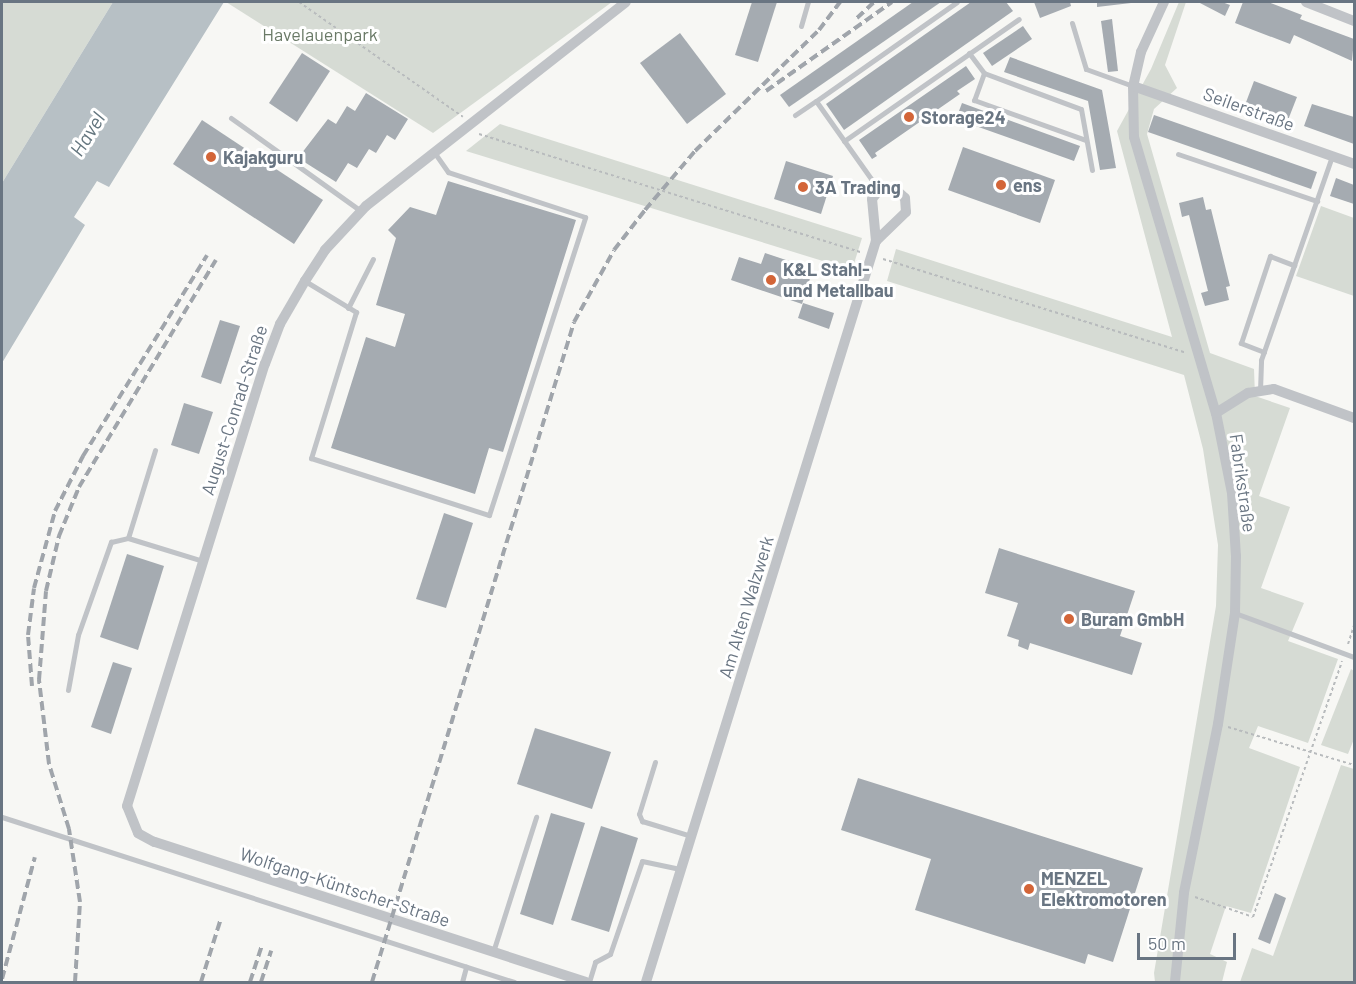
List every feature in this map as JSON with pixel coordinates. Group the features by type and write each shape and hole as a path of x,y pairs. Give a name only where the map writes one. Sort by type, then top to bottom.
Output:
{"street":[{"name":"August-Conrad-Straße","path":"131,791 265,364 280,324 305,281 325,250 361,211 626,2"},
{"name":"Fabrikstraße","path":"1164,2 1141,52 1132,86 1134,137 1216,414 1232,494 1235,613 1218,724 1184,893 1175,982"},
{"path":"1306,2 1354,21"},
{"name":"Seilerstraße","path":"1132,86 1354,164"},
{"name":"Am Alten Walzwerk","path":"646,982 872,256 876,242 872,199 879,190 896,189 905,198 906,212 876,242"},
{"path":"1216,414 1248,393 1274,389 1354,418"},
{"name":"Wolfgang-Küntscher-Straße","path":"131,791 129,819 138,833 154,842 587,982"}],"lane":[{"path":"801,26 808,2"},
{"path":"795,115 957,2"},
{"path":"844,141 1019,18"},
{"path":"1072,23 1086,69 1132,86"},
{"path":"969,53 984,74 1081,109 1092,170"},
{"path":"984,74 974,100 1086,140"},
{"path":"816,101 879,190"},
{"path":"231,118 361,211"},
{"path":"305,281 356,312 311,458 489,515 585,217 448,172 434,152"},
{"path":"1178,154 1317,201"},
{"path":"1260,391 1264,352 1332,156"},
{"path":"1264,352 1240,343 1270,256 1294,265"},
{"path":"348,308 373,259"},
{"path":"128,537 155,450"},
{"path":"68,690 78,635 104,554 111,542 128,537 203,561"},
{"path":"1235,613 1354,657"},
{"path":"655,762 639,814 642,821 691,836"},
{"path":"2,817 514,982"},
{"path":"494,952 536,818"},
{"path":"587,982 595,962 610,954 642,861 681,869"},
{"path":"462,982 466,967"}],"path":[{"path":"299,2 456,108 469,124 484,135 1201,358"},
{"path":"1184,893 1253,917 1354,626"},
{"path":"1218,724 1354,765"}],"green space":[{"path":"2,2 113,2 2,183"},
{"name":"Havelauenpark","path":"226,2 612,2 433,133"},
{"path":"1179,2 1186,2 1165,65 1177,88 1154,109 1147,134 1210,353 1254,369 1255,396 1290,408 1259,496 1290,507 1261,588 1304,603 1288,641 1338,659 1308,743 1258,726 1249,748 1300,767 1251,913 1226,906 1210,954 1227,962 1222,982 1155,982 1154,973 1216,606 1218,545 1203,449 1184,375 887,281 896,249 1172,337 1117,131 1151,69"},
{"path":"500,124 862,238 852,270 466,151"},
{"path":"1321,206 1354,218 1354,296 1296,276"},
{"path":"1351,669 1354,671 1354,739 1348,754 1321,745"},
{"path":"1341,765 1354,769 1354,982 1240,982 1252,948 1273,956"}],"water":[{"name":"Havel","path":"113,2 224,2 109,187 97,181 74,217 85,225 2,363 2,183"}],"building":[{"path":"752,2 777,2 758,62 735,55"},
{"path":"913,2 941,2 789,107 780,95"},
{"path":"971,2 1006,2 1013,11 844,130 826,104"},
{"path":"1034,2 1070,2 1071,6 1040,18"},
{"path":"1097,2 1131,2 1131,3 1097,7"},
{"path":"1198,2 1222,2 1230,5 1225,16"},
{"path":"1243,2 1268,2 1302,15 1300,19 1354,39 1352,61 1294,35 1290,44 1235,23"},
{"path":"1112,19 1118,71 1108,72 1101,21"},
{"path":"1023,26 1032,39 992,66 983,53"},
{"path":"680,33 726,94 687,124 640,63"},
{"path":"302,53 330,71 297,122 269,103"},
{"path":"1010,57 1102,90 1116,168 1100,170 1088,101 1004,72"},
{"name":"Storage24","path":"966,66 975,79 957,91 960,94 875,153 877,156 872,159 859,140"},
{"path":"1254,81 1297,97 1288,120 1245,105"},
{"path":"366,93 408,119 395,140 387,135 376,153 369,149 357,168 348,163 336,182 298,158 328,119 336,124 347,106 355,111"},
{"path":"962,103 1080,146 1074,161 956,119"},
{"path":"1312,104 1354,117 1354,144 1304,126"},
{"path":"1154,115 1317,172 1311,189 1148,132"},
{"path":"202,120 323,200 294,244 173,164"},
{"name":"ens","path":"963,147 1055,180 1040,223 948,190"},
{"name":"3A Trading","path":"786,161 833,176 821,214 774,199"},
{"path":"1336,178 1354,185 1354,204 1330,196"},
{"path":"448,181 576,220 503,452 489,448 475,494 331,448 366,337 395,347 405,314 376,305 396,238 388,230 410,207 436,215"},
{"path":"1203,197 1206,210 1211,209 1230,286 1226,287 1229,300 1205,306 1201,293 1208,291 1189,215 1182,217 1179,203"},
{"name":"K&L Stahl- und Metallbau","path":"765,253 813,269 802,304 731,280 739,257 761,264"},
{"path":"803,303 834,313 829,329 798,318"},
{"path":"220,320 240,326 221,384 201,377"},
{"path":"184,403 213,412 199,454 171,445"},
{"path":"444,513 473,523 446,608 416,599"},
{"name":"Buram GmbH","path":"999,548 1135,591 1120,636 1142,643 1132,675 1030,643 1028,650 1018,646 1019,640 1007,636 1018,603 985,593"},
{"path":"127,554 164,566 138,650 100,637"},
{"path":"113,662 132,668 111,734 91,727"},
{"path":"535,728 611,752 592,809 517,784"},
{"name":"MENZEL Elektromotoren","path":"858,778 1143,868 1113,962 1088,954 1085,964 915,910 931,859 841,830"},
{"path":"551,813 585,823 553,925 520,914"},
{"path":"601,826 638,838 609,932 571,920"},
{"path":"1275,893 1286,898 1270,944 1258,939"}],"railway":[{"path":"372,982 574,322 614,250 645,210 695,151 819,30 840,2"},
{"path":"857,18 874,2"},
{"path":"766,91 892,2"},
{"path":"32,686 28,635 34,588 55,511 83,456 207,255"},
{"path":"75,982 80,902 69,829 49,764 39,680 46,591 59,536 79,487 216,260"},
{"path":"2,979 35,857"},
{"path":"201,982 221,918"},
{"path":"250,982 262,944"},
{"path":"261,982 271,951"}],"place":[{"name":"Storage24","path":"909,117"},
{"name":"Kajakguru","path":"211,157"},
{"name":"ens","path":"1001,185"},
{"name":"3A Trading","path":"803,187"},
{"name":"K&L Stahl- und Metallbau","path":"771,280"},
{"name":"Buram GmbH","path":"1069,619"},
{"name":"MENZEL Elektromotoren","path":"1029,889"}]}
